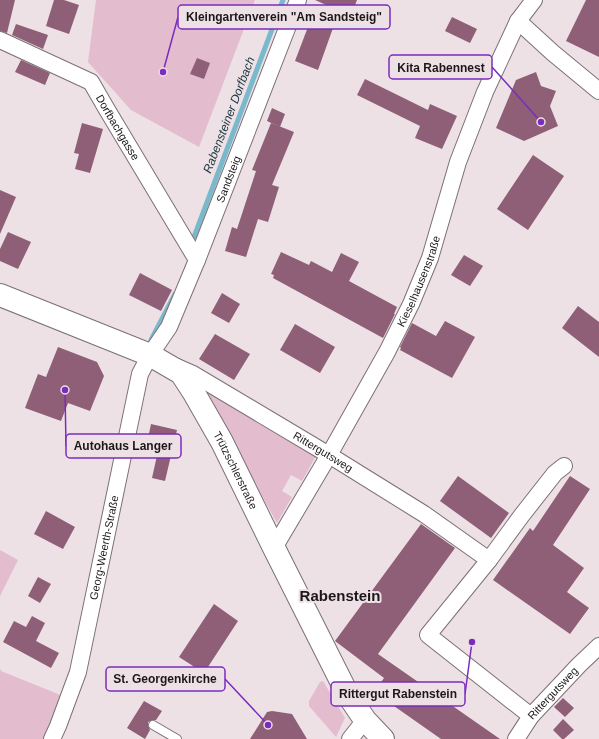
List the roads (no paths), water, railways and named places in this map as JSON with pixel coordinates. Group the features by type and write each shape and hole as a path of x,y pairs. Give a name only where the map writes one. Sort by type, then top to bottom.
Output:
{"street":[{"name":"Sandsteig","path":"150,355 169,327 197,260 298,0"},
{"name":"Kieselhausenstraße","path":"274,548 387,352 411,304 430,258 458,162 485,92 518,21 534,0"},
{"path":"518,21 553,54 599,91"},
{"name":"Dorfbachgasse","path":"0,40 91,82 197,260"},
{"name":"Trützschlerstraße","path":"0,295 150,355 181,373 222,442 348,695 366,720 383,739"},
{"name":"Rittergutsweg","path":"150,355 193,374 329,455 424,514 489,560"},
{"name":"Georg-Weerth-Straße","path":"52,739 78,672 140,374 150,355"},
{"name":"Rittergutsweg","path":"564,466 555,473 489,560 428,635 531,716 599,646"},
{"path":"516,739 531,716"},
{"path":"350,739 366,720"}],"lane":[{"path":"153,725 177,739"}],"waterway":[{"name":"Rabensteiner Dorfbach","path":"194,237 283,0"},
{"name":"Rabensteiner Dorfbach","path":"151,340 175,294"}],"place":[{"name":"Kleingartenverein \"Am Sandsteig\"","path":"163,72"},
{"name":"Kita Rabennest","path":"541,122"},
{"name":"Autohaus Langer","path":"65,390"},
{"name":"Rittergut Rabenstein","path":"472,642"},
{"name":"St. Georgenkirche","path":"268,725"}],"district":[{"name":"Rabenstein","path":"340,595"}]}
